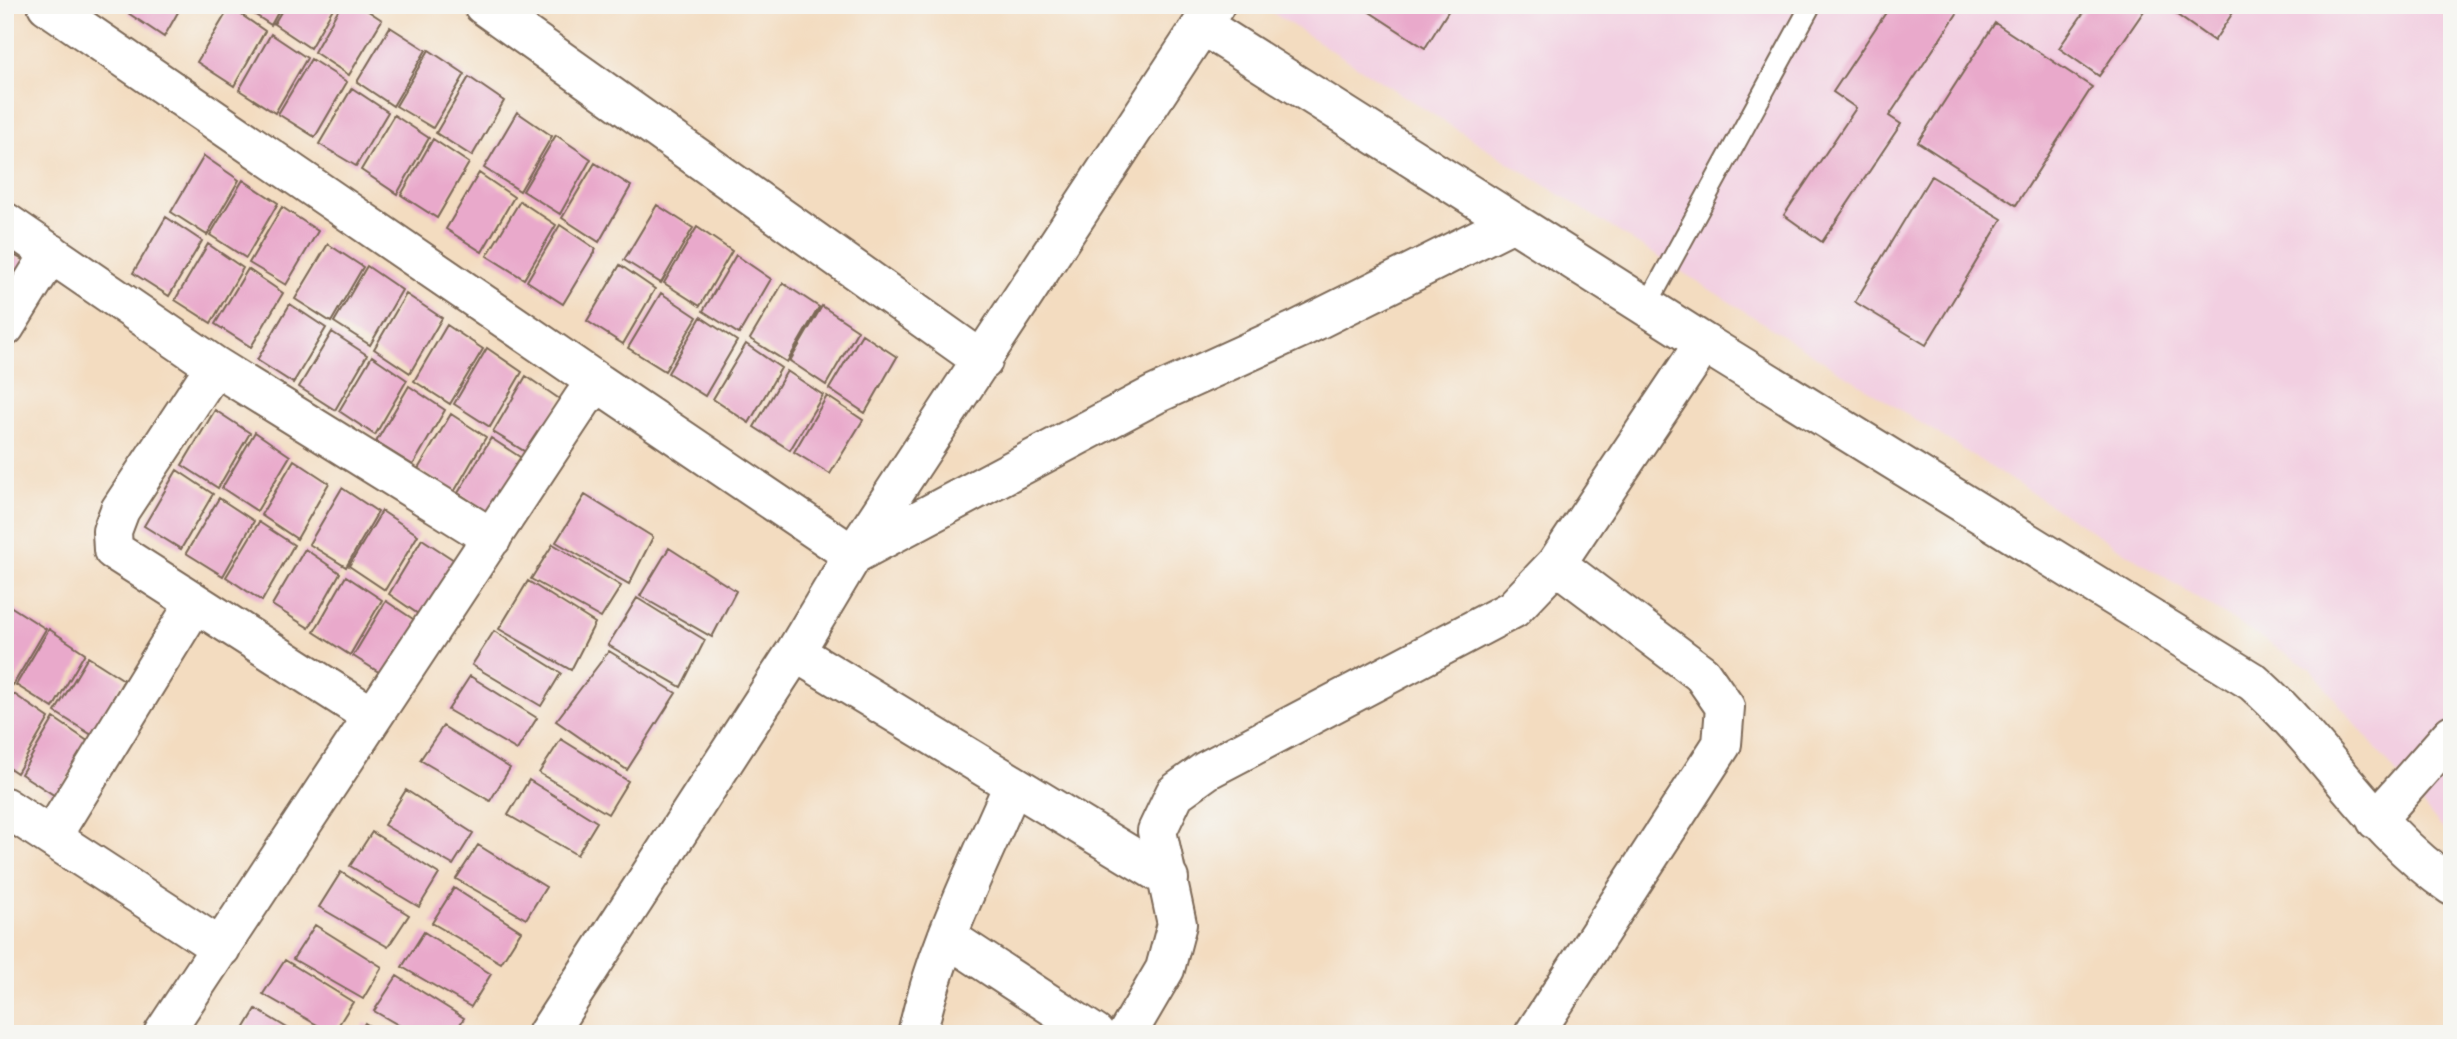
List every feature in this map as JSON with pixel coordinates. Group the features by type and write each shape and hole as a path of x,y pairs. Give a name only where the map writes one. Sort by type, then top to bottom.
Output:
{"street":[{"path":"47,5 853,555"},
{"path":"483,5 982,361"},
{"path":"547,1034 795,652 853,555 1208,15 1513,222 1646,307 2253,682 2284,709 2376,820 2408,851 2452,886"},
{"path":"5,222 215,366 492,538"},
{"path":"853,555 1156,394 1299,329 1513,222"},
{"path":"5,327 51,253"},
{"path":"1127,1034 1165,969 1177,924 1157,831 1174,793 1207,770 1513,609 1556,564 1704,343"},
{"path":"215,366 120,510 112,531 113,550 372,716"},
{"path":"163,1034 583,399 600,384"},
{"path":"1534,1034 1722,744 1725,707 1702,674 1556,564"},
{"path":"52,836 195,603"},
{"path":"795,652 1169,880"},
{"path":"2376,820 2452,734"},
{"path":"917,1034 925,999 947,937 1013,785"},
{"path":"5,807 221,948"},
{"path":"947,937 1095,1034"}],"lane":[{"path":"1646,307 1811,5"}],"shaded area":[{"path":"1260,5 2431,5 2452,21 2452,840 2310,669"}],"building":[{"path":"132,5 182,5 164,37 128,13"},
{"path":"240,5 282,5 271,25"},
{"path":"285,5 335,5 310,48 274,24"},
{"path":"341,5 359,5 382,20 349,75 314,52"},
{"path":"1359,5 1452,5 1425,48"},
{"path":"1891,5 1954,5 1960,9 1889,116 1901,124 1822,242 1784,215 1856,108 1833,92"},
{"path":"2089,5 2148,5 2099,76 2059,48"},
{"path":"2163,5 2238,5 2214,41"},
{"path":"230,7 265,31 234,86 197,62"},
{"path":"1995,23 2092,87 2016,205 1918,142"},
{"path":"390,27 426,50 393,106 357,82"},
{"path":"271,34 307,58 275,113 239,90"},
{"path":"429,50 465,74 433,128 396,106"},
{"path":"311,59 347,82 315,137 278,114"},
{"path":"469,77 504,101 472,156 436,133"},
{"path":"352,88 388,112 356,166 319,144"},
{"path":"517,112 552,136 520,191 484,168"},
{"path":"394,115 429,138 397,194 361,170"},
{"path":"556,135 591,159 560,214 523,191"},
{"path":"433,139 469,163 437,218 401,195"},
{"path":"204,156 239,180 207,235 171,212"},
{"path":"595,163 631,186 599,242 562,218"},
{"path":"479,173 514,197 482,252 446,229"},
{"path":"1931,176 2002,219 1926,345 1855,302"},
{"path":"243,180 278,203 246,258 210,235"},
{"path":"520,201 556,225 524,279 487,256"},
{"path":"657,205 693,228 661,283 624,260"},
{"path":"282,207 318,231 286,285 249,263"},
{"path":"166,217 202,241 169,296 133,273"},
{"path":"560,225 596,249 563,304 527,281"},
{"path":"697,227 732,251 700,306 664,283"},
{"path":"208,244 243,268 211,323 175,300"},
{"path":"328,244 363,267 331,322 295,299"},
{"path":"5,250 35,267 5,303"},
{"path":"736,255 771,279 739,334 703,311"},
{"path":"620,265 655,289 623,344 587,321"},
{"path":"367,266 402,290 370,345 334,322"},
{"path":"248,269 283,293 251,347 215,324"},
{"path":"783,283 819,307 787,362 750,339"},
{"path":"661,293 697,317 665,371 628,348"},
{"path":"406,294 442,318 410,373 374,349"},
{"path":"290,304 326,328 293,383 257,360"},
{"path":"822,306 858,330 826,385 790,361"},
{"path":"701,317 737,341 705,396 668,373"},
{"path":"447,325 483,349 450,404 414,381"},
{"path":"332,332 367,355 335,410 299,387"},
{"path":"862,334 897,357 865,413 829,389"},
{"path":"746,344 781,368 749,423 713,399"},
{"path":"487,348 522,372 490,427 454,404"},
{"path":"372,356 407,380 375,435 339,411"},
{"path":"787,371 823,395 790,450 754,427"},
{"path":"526,376 561,400 529,454 493,432"},
{"path":"409,386 445,410 413,465 376,442"},
{"path":"827,396 863,420 830,474 794,452"},
{"path":"215,410 250,433 218,488 182,465"},
{"path":"451,414 486,437 454,492 418,469"},
{"path":"255,432 290,456 257,511 222,488"},
{"path":"491,438 526,461 494,517 458,493"},
{"path":"294,460 329,483 297,539 261,515"},
{"path":"177,470 213,494 181,549 144,526"},
{"path":"342,488 378,512 346,567 309,544"},
{"path":"585,495 653,537 629,584 556,542"},
{"path":"219,498 254,521 223,576 186,553"},
{"path":"382,511 418,535 385,590 349,566"},
{"path":"259,522 294,545 262,601 226,577"},
{"path":"422,539 457,562 424,618 389,594"},
{"path":"553,544 621,586 601,618 531,579"},
{"path":"669,548 736,591 712,637 640,596"},
{"path":"305,549 340,573 309,628 272,605"},
{"path":"346,576 382,600 350,655 314,632"},
{"path":"528,581 595,623 571,670 499,629"},
{"path":"637,598 705,640 681,687 608,645"},
{"path":"386,601 422,625 390,679 353,656"},
{"path":"10,606 46,629 13,685 5,679 5,614"},
{"path":"49,629 85,653 53,708 16,685"},
{"path":"494,631 561,673 541,706 472,665"},
{"path":"609,651 676,693 627,770 556,721"},
{"path":"88,657 124,680 92,735 55,712"},
{"path":"470,676 537,718 517,750 448,710"},
{"path":"14,694 49,718 17,773 5,765 5,708"},
{"path":"54,718 89,742 57,797 21,774"},
{"path":"443,726 510,768 490,801 420,760"},
{"path":"561,739 628,781 608,814 539,773"},
{"path":"529,780 597,822 577,855 508,815"},
{"path":"406,790 473,833 453,865 384,825"},
{"path":"372,832 439,874 419,907 350,866"},
{"path":"478,845 546,887 526,919 456,879"},
{"path":"341,872 409,915 388,947 319,907"},
{"path":"454,888 521,931 501,963 432,923"},
{"path":"315,925 382,967 363,999 293,959"},
{"path":"424,932 491,974 471,1007 402,967"},
{"path":"285,960 353,1002 333,1034 263,994"},
{"path":"397,976 464,1018 454,1034 414,1034 374,1011"},
{"path":"256,1009 297,1034 241,1034"},
{"path":"365,1023 382,1034 358,1034"}]}
